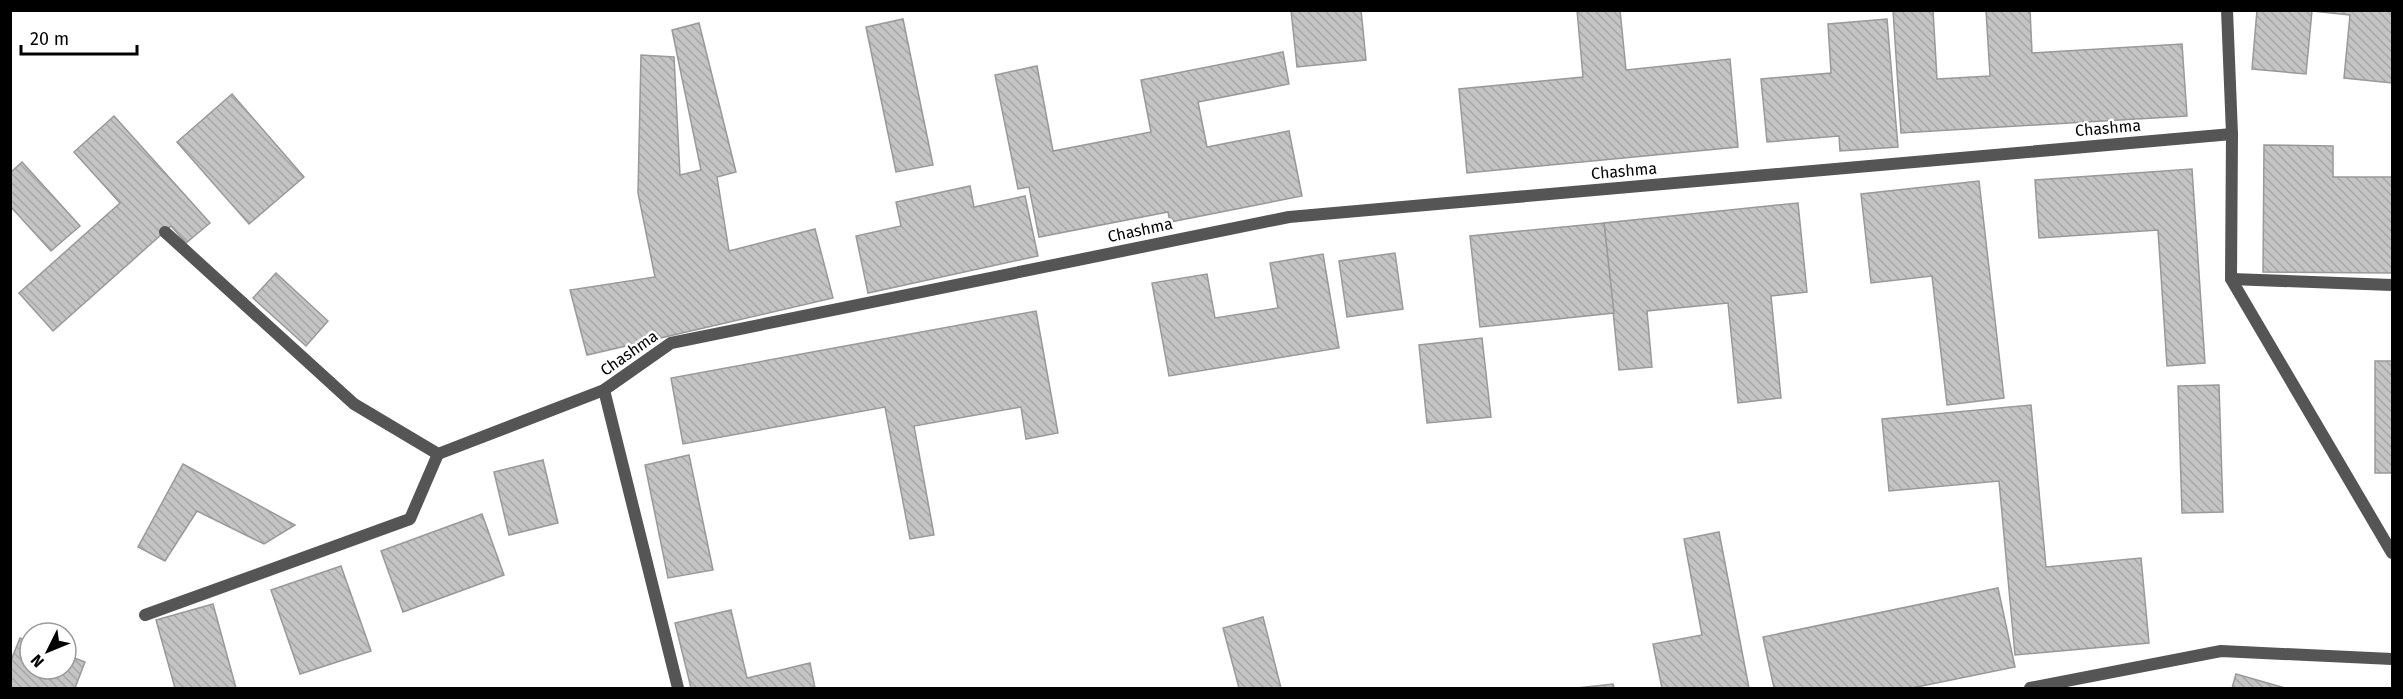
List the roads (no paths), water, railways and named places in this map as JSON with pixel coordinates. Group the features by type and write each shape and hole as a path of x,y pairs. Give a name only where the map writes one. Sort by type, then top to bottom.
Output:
{"street":[{"path":"2227,10 2232,134 2231,279 2392,553"},
{"name":"Chashma","path":"438,454 604,390 671,343 1288,217 2232,134"},
{"path":"145,615 410,519 438,454 354,404 165,232"},
{"path":"2231,279 2392,285"},
{"path":"604,390 678,688"},
{"path":"2030,688 2221,651 2392,659"}]}
